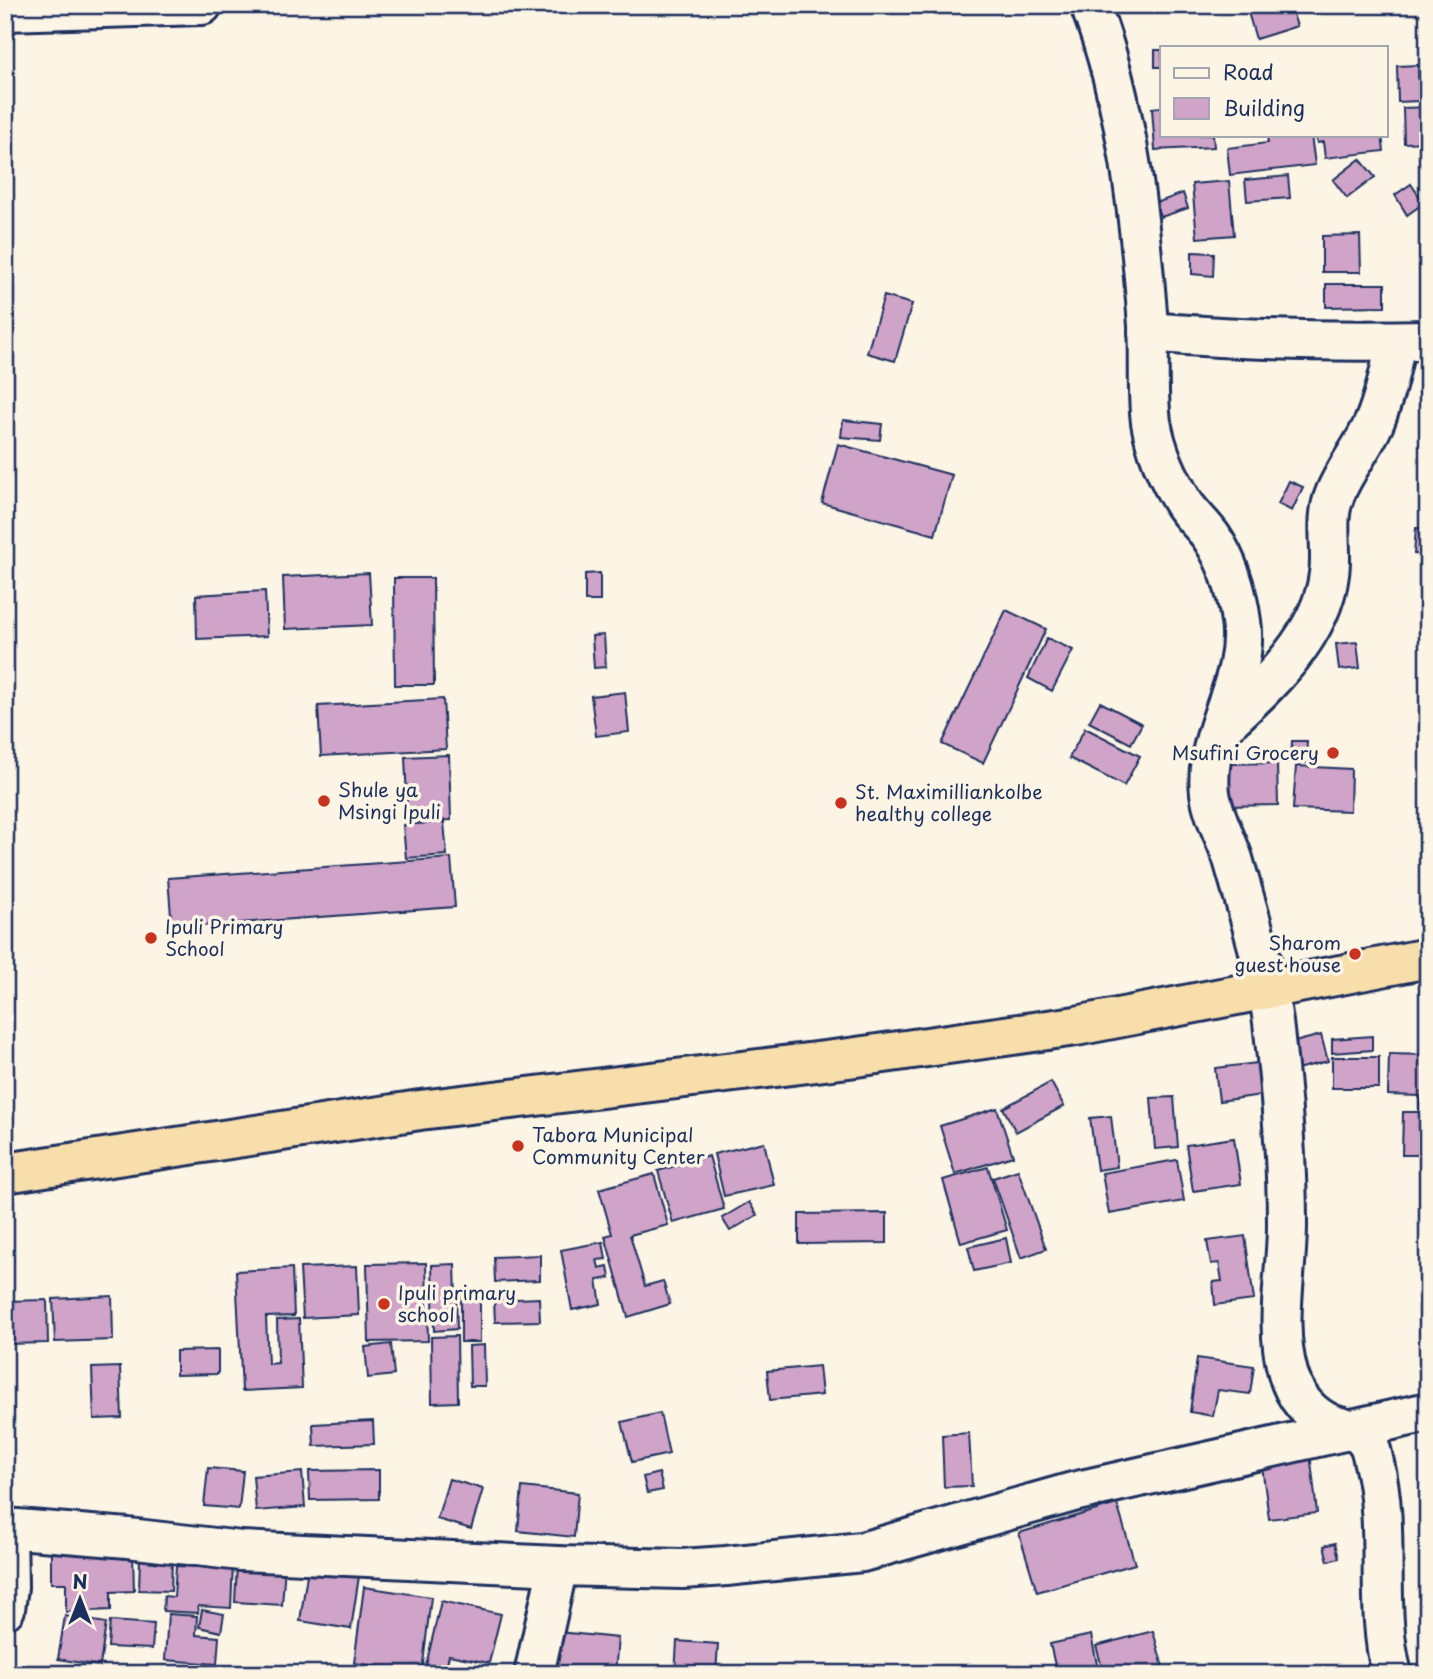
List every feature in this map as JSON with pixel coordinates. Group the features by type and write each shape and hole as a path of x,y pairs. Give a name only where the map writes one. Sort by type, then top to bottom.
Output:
{"highway":[{"path":"5,1173 420,1110 849,1058 1076,1026 1428,958"}],"street":[{"path":"5,11 202,5"},
{"path":"1090,5 1103,41 1127,151 1139,223 1148,332 1151,422 1169,476 1185,505 1210,534 1220,552 1230,576 1241,623 1242,650 1238,677 1219,730 1211,765 1210,797 1231,856 1268,989 1286,1155 1287,1231 1280,1299 1283,1352 1289,1378 1297,1395 1309,1410 1326,1422 1364,1437 1368,1443 1378,1481 1385,1625 1392,1674"},
{"path":"1148,332 1237,339 1412,340"},
{"path":"1219,730 1278,671 1312,626 1323,604 1330,571 1329,516 1333,497 1374,424 1392,364 1412,340"},
{"path":"5,1609 8,1587 6,1528 241,1551 682,1569 862,1552 1073,1492 1428,1412"},
{"path":"534,1674 558,1566"}],"building":[{"path":"1259,5 1290,5 1297,26 1256,39 1247,9"},
{"path":"1155,50 1160,50 1160,67 1155,67"},
{"path":"1418,65 1419,101 1398,102 1397,66"},
{"path":"1160,107 1160,136 1213,136 1214,147 1155,150 1152,108"},
{"path":"1428,107 1428,142 1404,143 1403,108"},
{"path":"1267,136 1311,136 1315,165 1230,175 1227,148 1268,143"},
{"path":"1315,136 1382,136 1384,151 1325,158 1323,142 1317,143"},
{"path":"1360,159 1375,177 1347,198 1333,180"},
{"path":"1288,176 1290,198 1247,201 1245,180"},
{"path":"1229,181 1234,235 1197,238 1192,184"},
{"path":"1411,184 1424,203 1407,215 1395,195"},
{"path":"1183,193 1188,208 1161,217 1156,203"},
{"path":"1421,220 1428,220 1428,273 1421,273"},
{"path":"1360,235 1361,272 1322,272 1322,236"},
{"path":"1192,252 1214,253 1213,276 1192,274"},
{"path":"1326,284 1385,284 1385,306 1326,307"},
{"path":"884,296 912,304 895,361 867,353"},
{"path":"843,420 882,424 880,440 841,437"},
{"path":"838,444 952,475 935,535 822,503"},
{"path":"1289,481 1303,487 1292,511 1278,504"},
{"path":"1416,528 1428,529 1428,555 1414,554"},
{"path":"369,573 372,625 285,629 283,577"},
{"path":"600,573 600,601 585,601 585,574"},
{"path":"394,578 433,578 434,685 395,685"},
{"path":"265,591 267,636 197,639 196,595"},
{"path":"1006,610 1046,629 983,763 942,744"},
{"path":"604,635 606,667 594,668 592,636"},
{"path":"1047,638 1073,650 1052,691 1028,678"},
{"path":"1357,642 1360,668 1339,670 1336,644"},
{"path":"625,692 629,732 596,736 591,696"},
{"path":"443,699 446,749 321,756 318,706"},
{"path":"1100,702 1142,724 1131,744 1089,722"},
{"path":"1085,728 1140,756 1124,786 1069,758"},
{"path":"1292,741 1307,741 1306,763 1291,762"},
{"path":"449,755 451,820 408,822 405,757"},
{"path":"1277,763 1278,805 1225,806 1223,764"},
{"path":"1296,766 1351,769 1350,811 1293,809"},
{"path":"444,822 447,855 406,858 403,825"},
{"path":"451,858 455,907 172,928 168,878"},
{"path":"1321,1035 1328,1061 1293,1070 1287,1044"},
{"path":"1372,1036 1372,1050 1332,1053 1332,1039"},
{"path":"1389,1054 1428,1055 1428,1136 1420,1136 1420,1155 1402,1155 1403,1112 1420,1112 1420,1096 1388,1095"},
{"path":"1332,1057 1379,1057 1379,1088 1332,1088"},
{"path":"1265,1062 1269,1094 1219,1101 1215,1068"},
{"path":"1051,1082 1064,1106 1016,1132 1003,1108"},
{"path":"1174,1097 1178,1147 1155,1149 1151,1098"},
{"path":"997,1108 1013,1156 955,1174 940,1126"},
{"path":"1111,1116 1117,1167 1097,1170 1090,1118"},
{"path":"1234,1138 1241,1184 1193,1191 1186,1145"},
{"path":"764,1142 774,1185 724,1196 714,1154"},
{"path":"709,1156 724,1209 673,1223 658,1171"},
{"path":"1177,1160 1184,1201 1109,1214 1102,1173"},
{"path":"988,1167 1007,1230 961,1243 943,1180"},
{"path":"1018,1170 1046,1249 1021,1258 993,1178"},
{"path":"654,1174 668,1225 630,1235 645,1286 663,1281 670,1304 628,1317 605,1236 612,1234 599,1189"},
{"path":"749,1202 757,1215 730,1231 722,1218"},
{"path":"887,1213 887,1243 799,1244 799,1214"},
{"path":"1245,1236 1254,1300 1215,1305 1213,1282 1222,1281 1219,1263 1211,1264 1207,1241"},
{"path":"1006,1238 1011,1263 974,1271 968,1247"},
{"path":"603,1242 606,1259 597,1260 599,1268 608,1266 610,1278 597,1280 601,1304 572,1310 561,1250"},
{"path":"540,1255 540,1280 495,1282 494,1257"},
{"path":"426,1263 428,1341 369,1342 367,1264"},
{"path":"455,1264 457,1329 434,1331 432,1265"},
{"path":"357,1266 359,1315 303,1318 300,1268"},
{"path":"292,1268 294,1316 266,1317 268,1364 278,1363 277,1320 299,1319 302,1388 242,1391 236,1271"},
{"path":"461,1291 480,1291 480,1342 461,1342"},
{"path":"112,1296 113,1340 55,1342 53,1299"},
{"path":"539,1298 540,1321 495,1322 494,1300"},
{"path":"47,1300 48,1343 5,1344 5,1301"},
{"path":"457,1336 458,1402 432,1403 431,1337"},
{"path":"391,1344 394,1375 368,1378 365,1347"},
{"path":"484,1345 485,1386 470,1386 469,1346"},
{"path":"218,1350 218,1374 176,1375 176,1351"},
{"path":"1197,1358 1254,1366 1250,1394 1218,1390 1213,1416 1190,1412"},
{"path":"819,1366 822,1395 770,1400 767,1371"},
{"path":"120,1367 122,1418 94,1419 92,1368"},
{"path":"660,1413 669,1454 632,1462 622,1422"},
{"path":"373,1421 374,1444 314,1446 313,1424"},
{"path":"969,1433 972,1486 944,1487 942,1435"},
{"path":"1310,1453 1317,1513 1269,1519 1261,1458"},
{"path":"208,1468 243,1471 239,1509 204,1506"},
{"path":"379,1470 379,1499 310,1500 309,1471"},
{"path":"302,1472 305,1507 256,1511 253,1476"},
{"path":"659,1473 663,1490 647,1493 643,1477"},
{"path":"449,1479 483,1489 471,1529 437,1519"},
{"path":"522,1487 578,1493 574,1537 518,1531"},
{"path":"1117,1504 1135,1564 1037,1592 1019,1533"},
{"path":"51,1543 133,1554 134,1591 111,1592 111,1610 66,1612 66,1583 51,1583"},
{"path":"1335,1543 1339,1558 1328,1561 1324,1546"},
{"path":"140,1558 172,1559 171,1591 139,1590"},
{"path":"197,1561 233,1563 231,1608 198,1606 198,1613 163,1611 164,1596 174,1597 176,1566 196,1567"},
{"path":"237,1563 285,1566 282,1605 235,1602"},
{"path":"308,1568 359,1576 351,1629 300,1621"},
{"path":"364,1587 431,1597 422,1672 354,1663"},
{"path":"441,1601 501,1614 489,1663 449,1655 445,1674 424,1674"},
{"path":"202,1610 224,1614 221,1632 199,1627"},
{"path":"168,1614 197,1616 196,1635 219,1637 217,1664 165,1660"},
{"path":"65,1616 106,1623 100,1666 58,1659"},
{"path":"110,1621 154,1624 152,1649 108,1647"},
{"path":"1153,1631 1163,1667 1139,1674 1104,1674 1096,1646"},
{"path":"558,1632 618,1638 615,1674 554,1674"},
{"path":"1091,1635 1099,1674 1057,1674 1050,1644"},
{"path":"677,1641 718,1644 716,1674 675,1674"}],"place":[{"name":"Msufini Grocery","path":"1333,753"},
{"name":"Shule ya Msingi Ipuli","path":"324,801"},
{"name":"St. Maximilliankolbe healthy college","path":"841,803"},
{"name":"Ipuli Primary School","path":"151,938"},
{"name":"Sharom guest house","path":"1355,954"},
{"name":"Tabora Municipal Community Center","path":"518,1146"},
{"name":"Ipuli primary school","path":"384,1304"}]}
